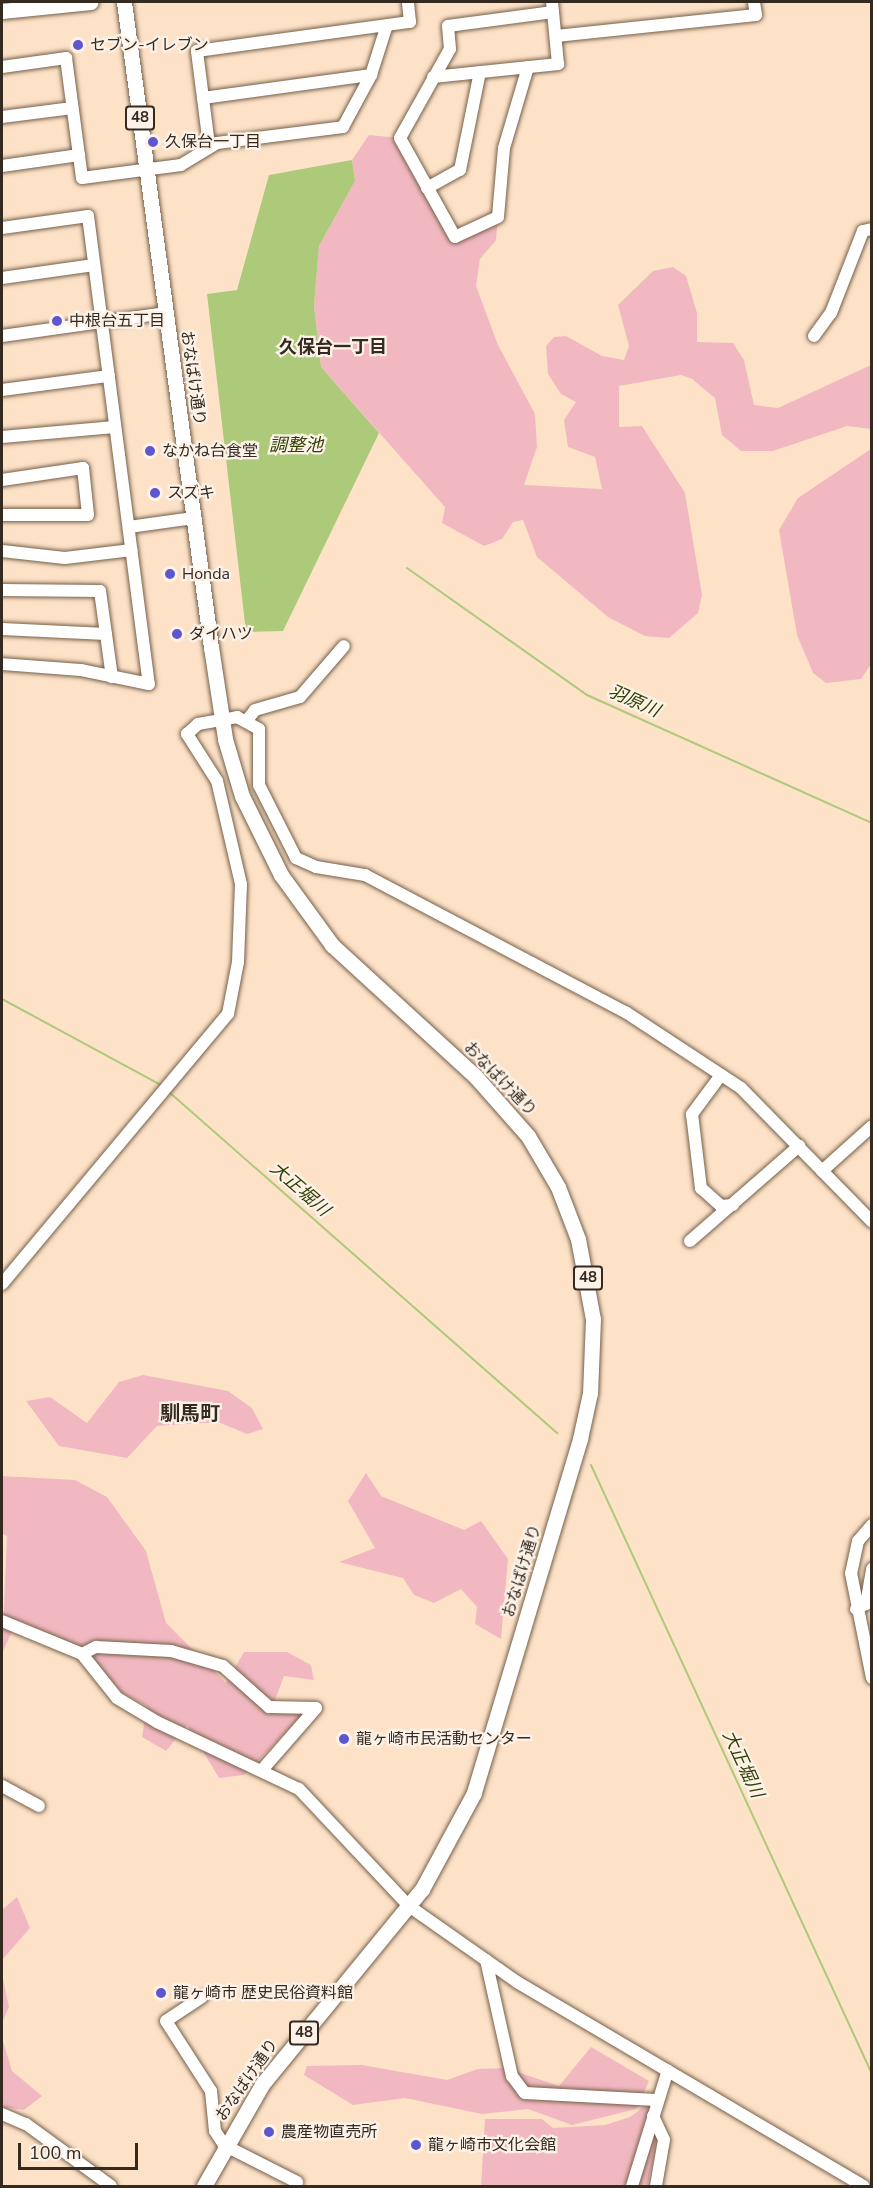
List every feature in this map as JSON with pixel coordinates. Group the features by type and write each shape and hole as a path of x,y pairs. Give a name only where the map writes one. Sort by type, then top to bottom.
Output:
{"main road":[{"path":"2,11 91,2"},
{"name":"おなばけ通り","path":"124,2 222,719 242,796 290,891 358,972 461,1062 516,1119 558,1187 578,1239 591,1298 588,1408 492,1741 454,1836 410,1906 270,2074 224,2145 204,2187"}],"street":[{"path":"209,145 197,51 410,22 408,2"},
{"path":"556,36 756,15 754,2"},
{"path":"433,77 528,67 558,64 553,7 449,24 450,49 433,77 400,138 454,237 498,217 504,148 528,67"},
{"path":"2,67 66,58 82,178 181,165 209,145 343,127 371,75 387,25"},
{"path":"427,188 460,170 480,72"},
{"path":"203,98 371,75"},
{"path":"2,117 72,108"},
{"path":"2,166 79,155"},
{"path":"2,228 88,216 149,684 112,677 2,664"},
{"path":"813,336 831,313 863,231 872,229"},
{"path":"2,278 94,265"},
{"path":"2,336 166,314"},
{"path":"2,390 109,376"},
{"path":"2,437 116,427"},
{"path":"2,480 83,468 88,515 2,515"},
{"path":"129,527 193,518"},
{"path":"2,551 65,558 132,550"},
{"path":"2,590 100,591 112,677"},
{"path":"2,629 106,634"},
{"path":"248,719 255,710 300,697 344,646"},
{"path":"2,1284 225,1019 238,962 242,894 236,848 217,781 187,741 189,730 198,723 222,719 248,719"},
{"path":"248,719 260,735 259,785 296,858 316,867 365,875 627,1013 721,1075 799,1146 872,1222"},
{"path":"721,1075 692,1114 701,1188 721,1206 733,1205"},
{"path":"822,1171 872,1126"},
{"path":"690,1241 799,1146"},
{"path":"872,1525 858,1541 851,1566 856,1609 872,1678"},
{"path":"856,1609 866,1604 872,1569"},
{"path":"2,1621 82,1654 117,1698 262,1770 327,1813 410,1906 486,1960 863,2187"},
{"path":"82,1654 96,1647 171,1651 223,1666 269,1707 316,1708 262,1770"},
{"path":"2,1786 39,1806"},
{"path":"486,1960 512,2076 525,2093 657,2100"},
{"path":"202,1997 166,2021 212,2091 215,2131 224,2145 297,2182"},
{"path":"632,2187 668,2070"},
{"path":"2,2114 26,2124 111,2187"},
{"path":"653,2116 664,2140 656,2187"}],"shaded area":[{"path":"369,135 400,138 454,237 498,217 496,240 480,259 476,286 498,345 535,414 537,447 524,485 602,489 595,457 568,447 564,420 576,402 561,394 548,374 546,346 554,337 566,336 602,356 624,360 629,346 618,305 653,271 673,267 686,276 697,313 697,342 733,343 744,360 754,405 778,408 871,365 871,429 847,426 773,451 741,451 722,435 715,398 692,379 681,375 619,386 619,427 642,426 685,493 702,595 698,613 669,638 645,636 608,617 537,557 523,520 513,522 502,539 484,546 442,523 445,507 321,367 314,306 319,246 355,181 352,160"},
{"path":"871,449 871,664 861,679 826,683 813,673 797,635 779,530 798,498"},
{"path":"143,1375 228,1391 252,1408 263,1429 247,1434 218,1422 157,1426 127,1458 59,1446 26,1401 50,1397 87,1423 119,1382"},
{"path":"366,1473 381,1496 464,1530 481,1521 508,1559 501,1639 475,1624 477,1607 461,1589 434,1603 414,1595 403,1578 339,1562 375,1548 348,1501"},
{"path":"2,1476 75,1480 107,1497 146,1551 166,1623 226,1683 244,1652 287,1652 311,1665 314,1680 284,1676 275,1700 302,1715 244,1775 219,1778 187,1725 166,1751 142,1737 147,1706 122,1693 84,1650 17,1621 2,1653 7,1536 2,1534"},
{"path":"17,1897 30,1928 2,1960 2,1910"},
{"path":"2,1974 9,2007 2,2023"},
{"path":"2,2038 12,2071 42,2096 24,2110 2,2107"},
{"path":"591,2047 649,2081 636,2109 572,2125 528,2109 482,2114 405,2098 353,2105 304,2075 307,2066 362,2065 447,2080 478,2069 506,2068 559,2086"},
{"path":"649,2103 659,2136 647,2186 481,2186 485,2119 542,2119 553,2128 605,2125 630,2117"}],"water":[{"name":"調整池","path":"352,160 355,181 319,246 314,306 321,367 379,433 283,631 246,632 207,294 237,290 269,175"}],"waterway":[{"name":"羽原川","path":"407,568 587,695 872,823"},
{"name":"大正堀川","path":"2,999 163,1086"},
{"name":"大正堀川","path":"169,1092 557,1433"},
{"name":"大正堀川","path":"591,1465 872,2074"}],"place":[{"name":"セブン-イレブン","path":"78,45"},
{"name":"久保台一丁目","path":"153,142"},
{"name":"中根台五丁目","path":"57,321"},
{"name":"なかね台食堂","path":"150,451"},
{"name":"スズキ","path":"155,493"},
{"name":"Honda","path":"170,574"},
{"name":"ダイハツ","path":"177,634"},
{"name":"龍ヶ崎市民活動センター","path":"344,1739"},
{"name":"龍ヶ崎市 歴史民俗資料館","path":"161,1993"},
{"name":"農産物直売所","path":"269,2132"},
{"name":"龍ヶ崎市文化会館","path":"416,2145"}],"district":[{"name":"久保台一丁目","path":"333,347"},
{"name":"馴馬町","path":"190,1413"}]}
